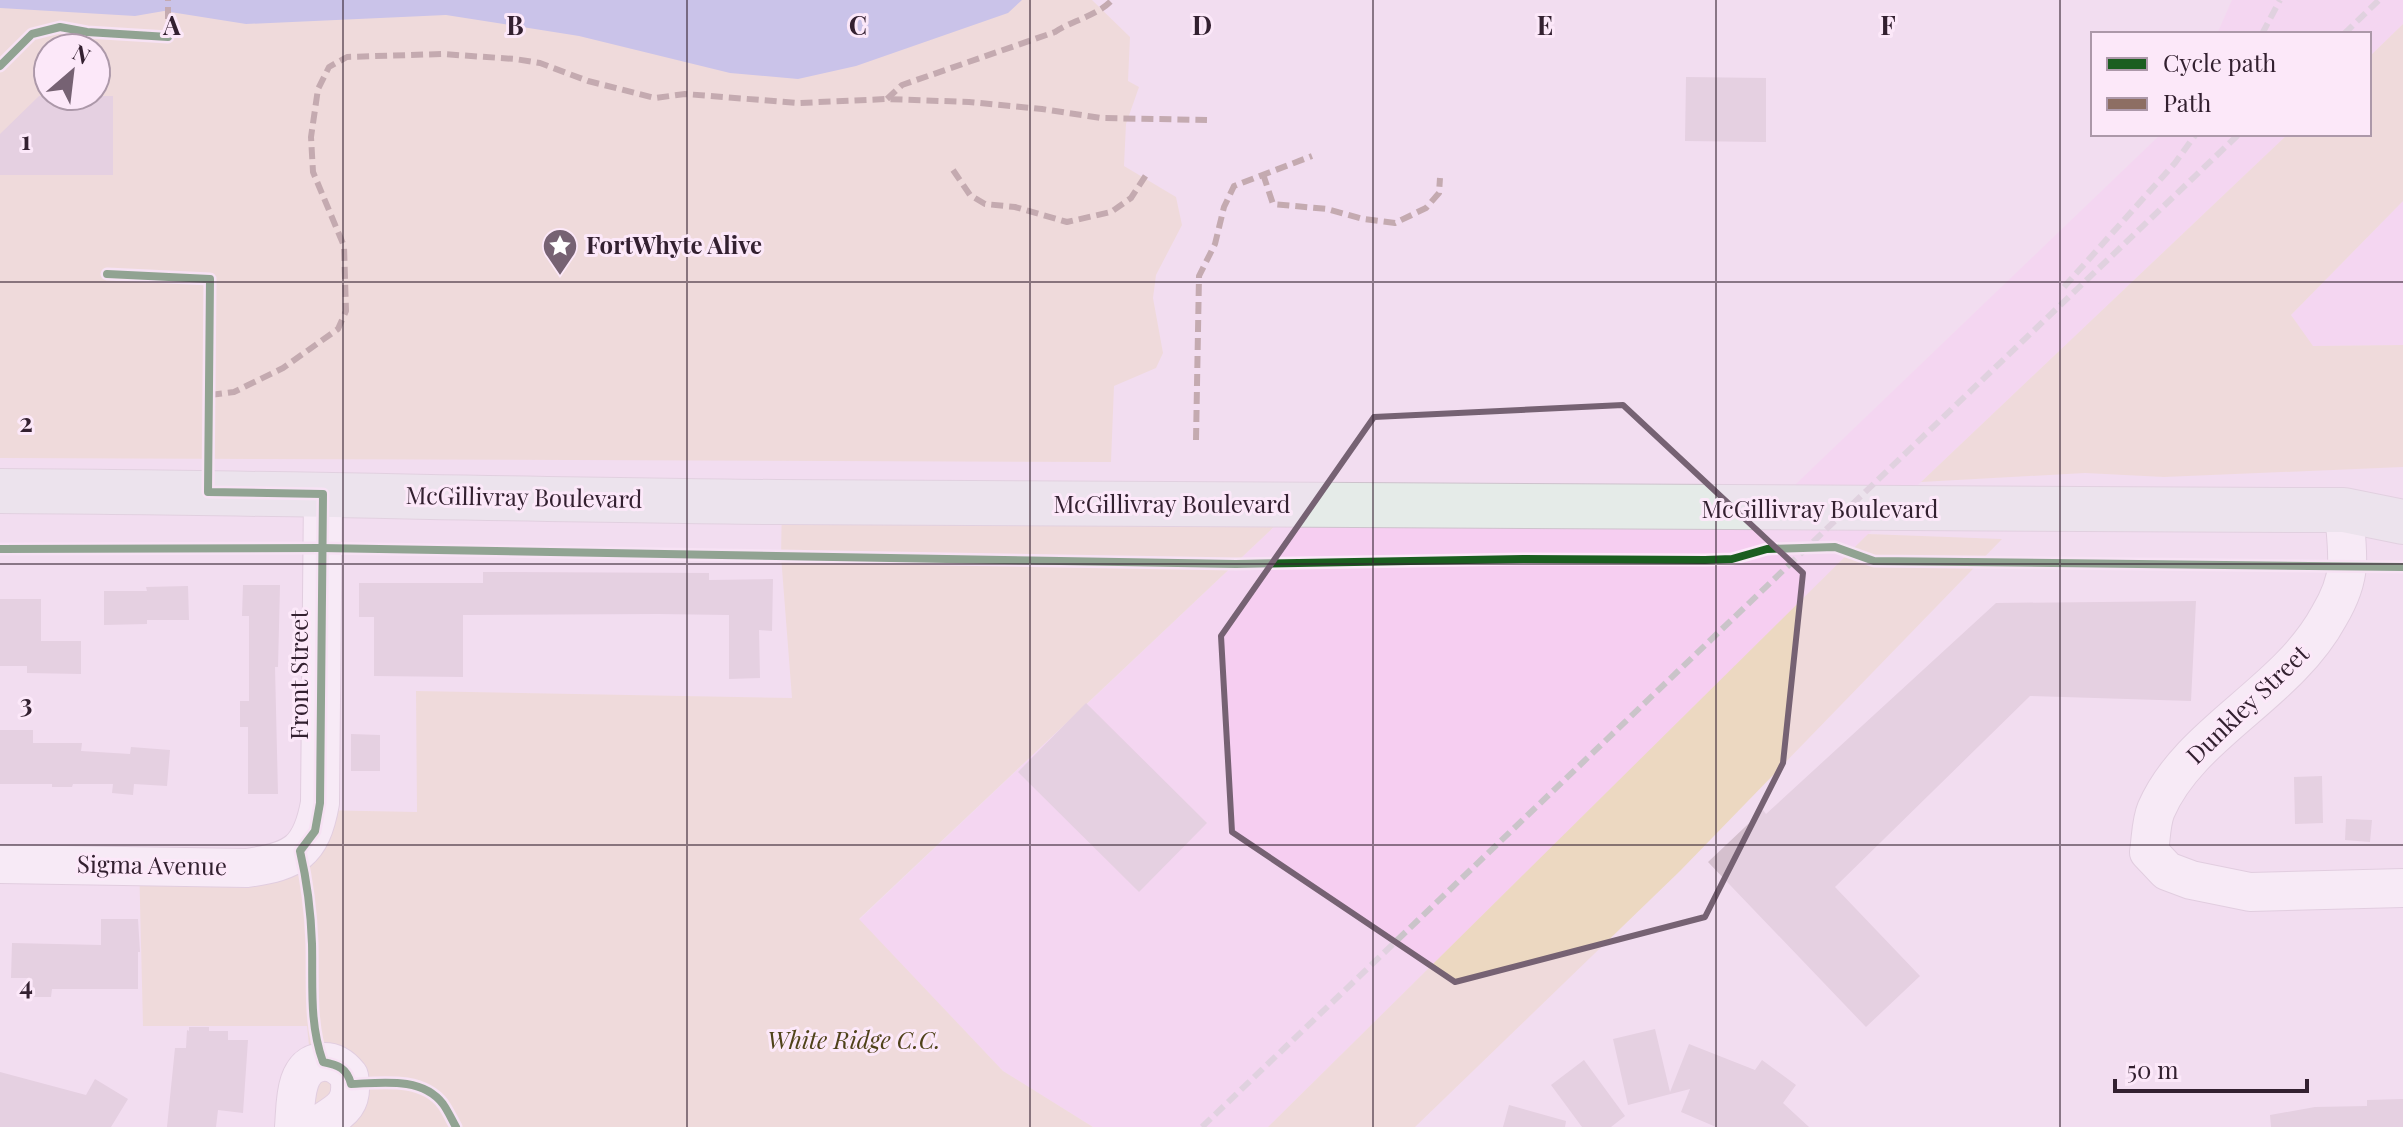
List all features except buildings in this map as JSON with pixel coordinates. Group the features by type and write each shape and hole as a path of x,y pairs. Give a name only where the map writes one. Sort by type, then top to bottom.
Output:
{"main road":[{"name":"McGillivray Boulevard","path":"0,491 782,502 1891,511 2344,510 2403,522"},
{"name":"McGillivray Boulevard","path":"2344,510 2403,491"}],"street":[{"name":"Front Street","path":"300,851 315,831 320,803 323,494"},
{"name":"Dunkley Street","path":"2344,510 2347,566 2338,600 2321,632 2288,673 2205,744 2175,777 2155,812 2149,852 2167,871 2191,880 2250,892 2403,888"},
{"name":"Sigma Avenue","path":"0,864 247,868 276,864 300,851"},
{"path":"294,1127 301,1077 311,1065 323,1062 339,1065 349,1076 350,1099 344,1107 315,1127"}],"highlighted area":[{"path":"1623,405 1803,573 1783,763 1705,917 1455,982 1232,832 1221,636 1374,417"}],"shaded area":[{"path":"2232,0 2403,0 2403,24 2371,55 2371,32 2218,32"},
{"path":"2159,136 2286,136 1921,482 1268,1127 1093,1127 1003,1071 859,920 1296,506 1769,510"},
{"path":"2403,201 2403,345 2312,346 2291,315"}],"green space":[{"name":"FortWhyte Alive","path":"0,0 1092,0 1130,37 1128,81 1139,87 1126,124 1124,166 1176,197 1182,225 1156,275 1153,298 1163,353 1156,368 1114,386 1111,462 0,458"},
{"path":"2403,24 2403,201 2291,315 2313,346 2403,345 2403,467 2164,477 2085,473 1921,482 2286,136 2371,136 2371,55"},
{"name":"White Ridge C.C.","path":"782,502 1296,506 859,919 1003,1071 1093,1127 294,1127 311,1065 307,1026 143,1026 139,861 312,861 314,810 417,812 416,691 792,698 781,556"},
{"path":"1868,534 2002,539 1680,871 1415,1127 1268,1127"}],"water":[{"path":"0,0 1022,0 1008,13 856,66 798,79 730,73 579,36 446,15 246,24 164,11 135,16 0,8"}],"railway":[{"path":"2263,32 2280,0"},
{"path":"2346,32 2379,0"},
{"path":"2064,287 2175,163 2195,136"},
{"path":"1202,1127 2237,136"}],"marked path":[{"path":"168,0 168,37"},
{"path":"887,99 902,85 1055,32 1112,0"},
{"path":"210,395 234,392 283,368 338,329 346,311 344,246 313,172 311,137 318,89 329,67 347,57 442,54 515,59 540,63 588,81 655,98 685,94 799,103 887,99 969,102 1101,118 1207,120"},
{"path":"1196,440 1199,276 1215,244 1224,207 1234,186 1312,156"},
{"path":"953,170 970,195 985,204 1015,207 1067,222 1111,212 1131,198 1148,172"},
{"path":"1263,174 1273,204 1327,209 1363,219 1395,223 1426,208 1439,193 1440,178"}],"cycle path":[{"path":"0,66 32,34 60,27 87,32 168,37"},
{"path":"107,274 210,279 208,492 323,494 320,803 315,831 300,851 310,909 316,1033 323,1062 341,1068 351,1084 400,1083 424,1089 443,1104 456,1127"},
{"path":"0,549 321,548 1236,564 1523,559 1705,560 1732,559 1767,549 1835,547 1874,561 2403,567"}],"place":[{"name":"FortWhyte Alive","path":"560,277"}]}
